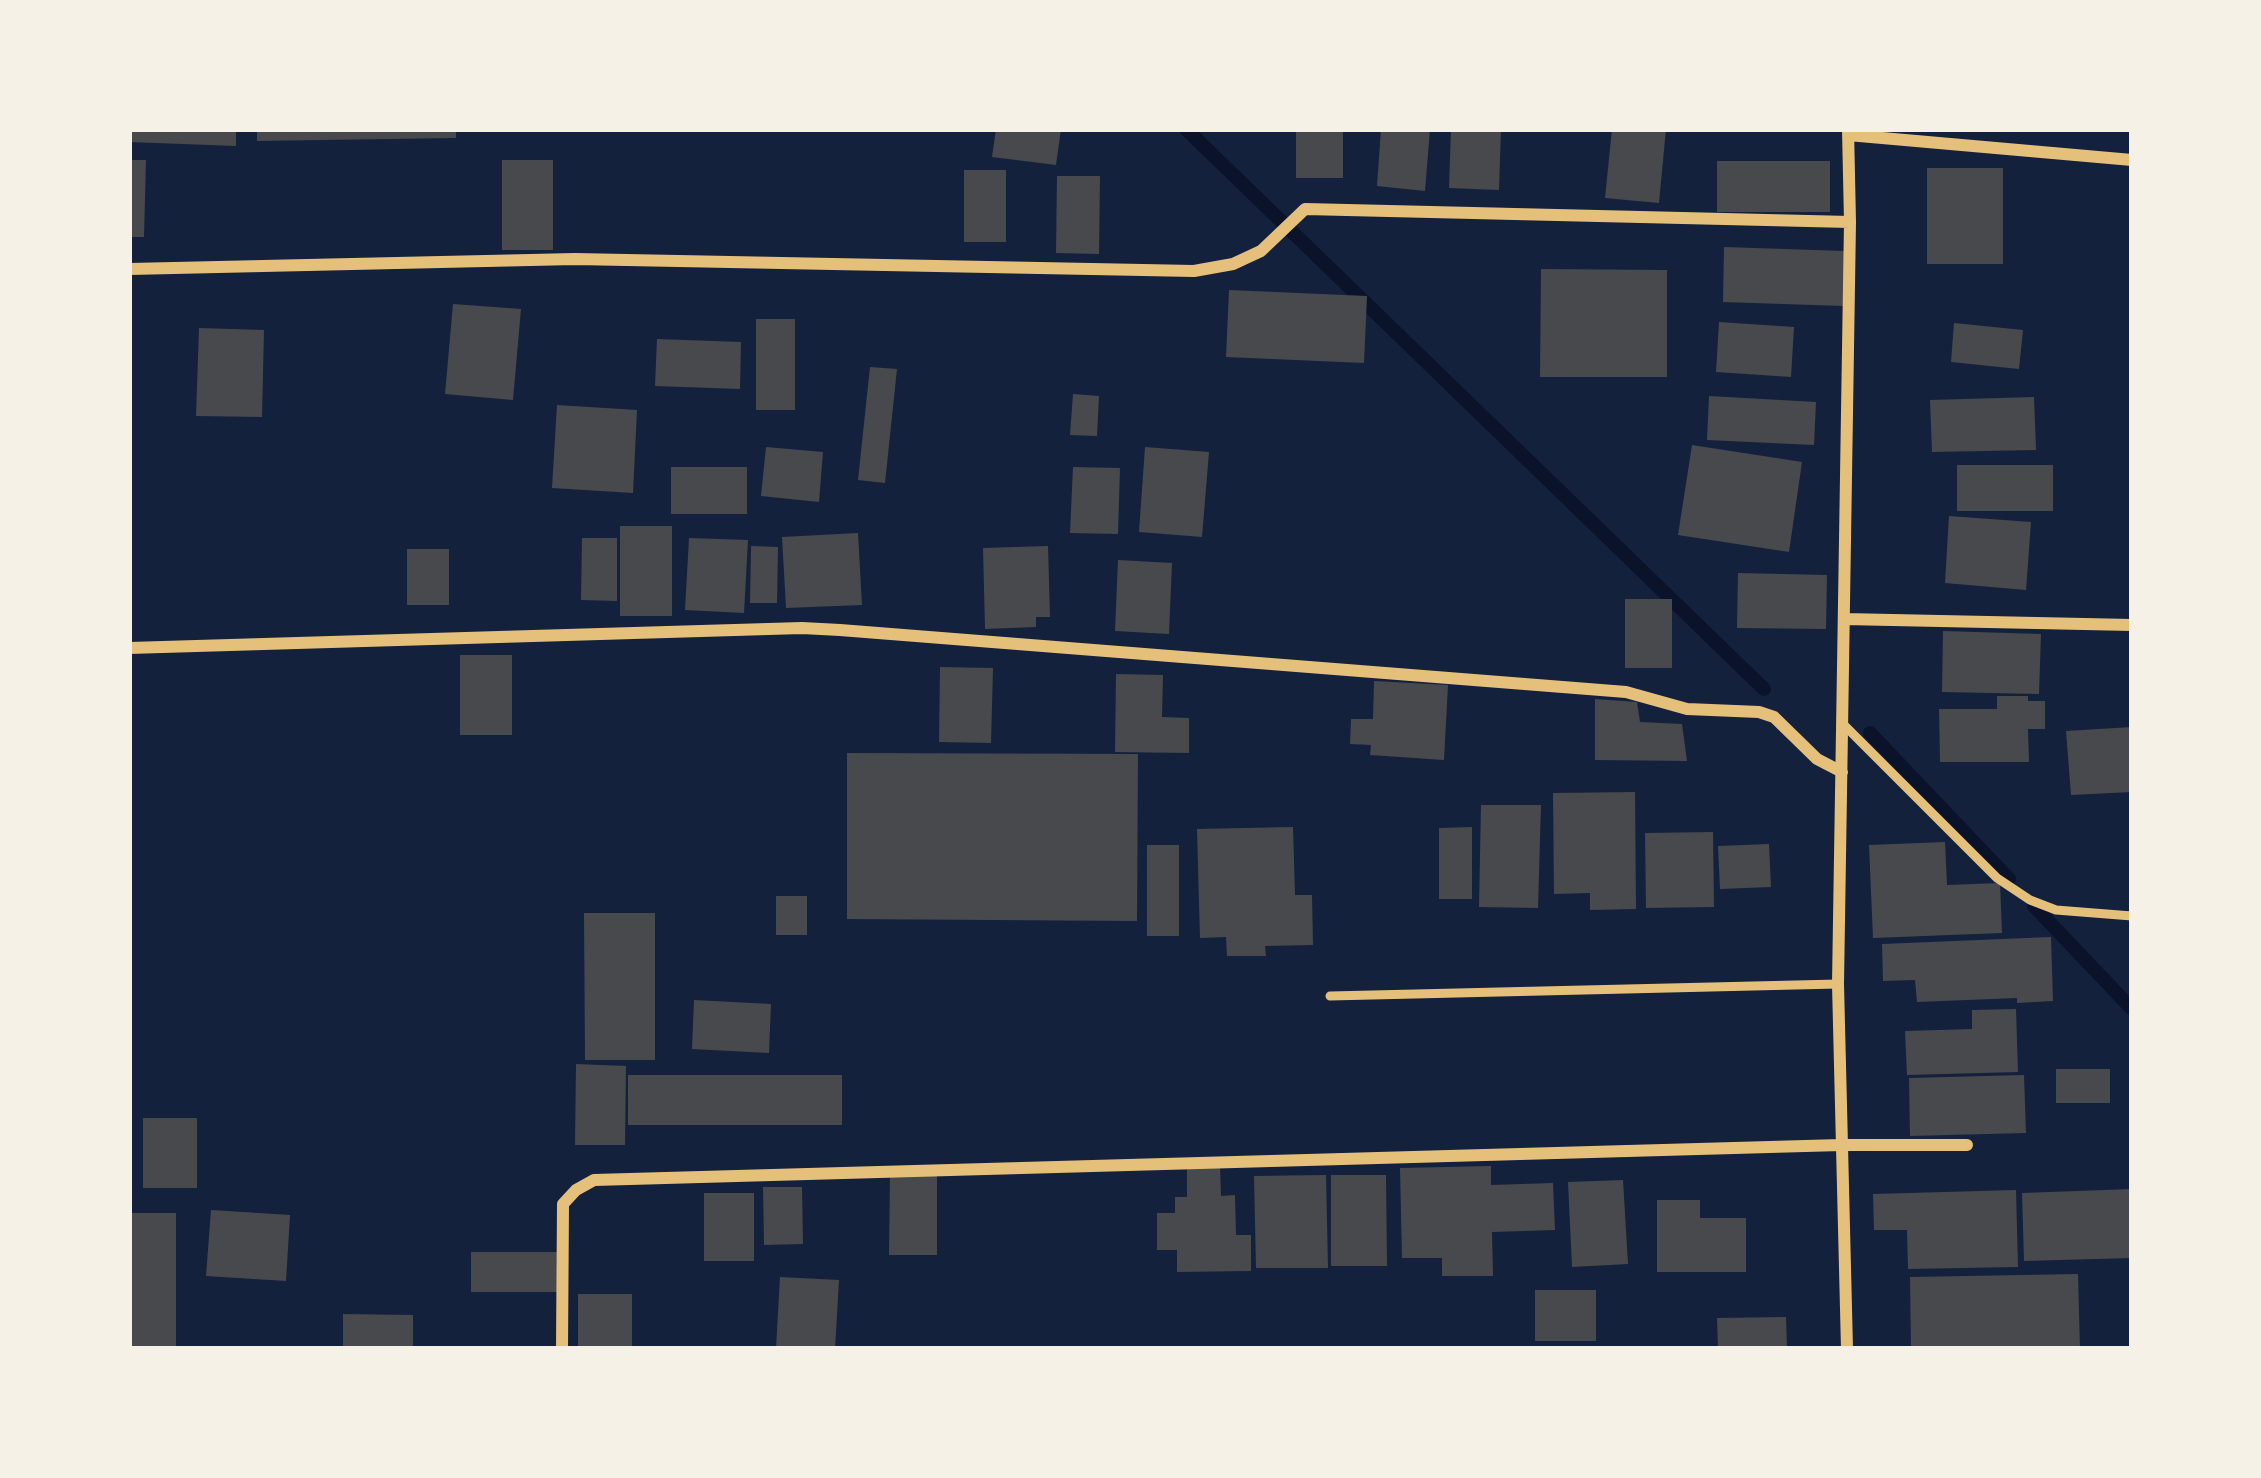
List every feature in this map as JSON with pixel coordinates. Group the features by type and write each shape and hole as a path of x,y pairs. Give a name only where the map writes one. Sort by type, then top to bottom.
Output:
{"street":[{"path":"1847,1349 1838,984 1848,132 2132,160"},
{"path":"129,268 575,259 1194,272 1233,264 1262,251 1305,209 1850,222"},
{"path":"1844,619 2132,625"},
{"path":"129,648 840,630 1626,692 1688,709 1774,717 1817,759 1842,772"},
{"path":"562,1349 562,1204 594,1180 1966,1145"}],"lane":[{"path":"1842,723 1997,878 2030,901 2056,910 2132,916"},
{"path":"1330,996 1838,984"}],"building":[{"path":"129,129 236,129 236,146 129,142"},
{"path":"257,129 456,129 456,138 257,141"},
{"path":"996,129 1061,129 1056,165 992,157"},
{"path":"1296,129 1343,129 1343,178 1296,178"},
{"path":"1381,129 1430,129 1425,191 1377,186"},
{"path":"1451,129 1501,129 1499,190 1449,188"},
{"path":"1612,129 1666,129 1659,203 1605,198"},
{"path":"129,160 146,160 144,237 129,237"},
{"path":"502,160 553,160 553,250 502,250"},
{"path":"1717,161 1830,161 1830,212 1717,212"},
{"path":"1927,168 2003,168 2003,264 1927,264"},
{"path":"964,170 1006,170 1006,242 964,242"},
{"path":"1057,176 1100,176 1099,254 1056,253"},
{"path":"1724,247 1845,251 1843,306 1723,302"},
{"path":"1541,269 1667,270 1667,377 1540,377"},
{"path":"1229,290 1367,296 1364,363 1226,357"},
{"path":"453,304 521,309 513,400 445,394"},
{"path":"756,319 795,319 795,410 756,410"},
{"path":"1719,322 1794,327 1791,377 1716,372"},
{"path":"1954,323 2023,330 2019,369 1951,362"},
{"path":"199,328 264,330 262,417 196,416"},
{"path":"657,339 741,342 740,389 655,386"},
{"path":"870,367 897,369 885,483 858,480"},
{"path":"1073,394 1099,396 1097,436 1070,435"},
{"path":"1709,396 1816,402 1814,445 1707,440"},
{"path":"2034,397 2036,450 1932,452 1930,400"},
{"path":"557,405 637,410 633,493 552,488"},
{"path":"1692,445 1802,462 1789,552 1678,535"},
{"path":"766,447 823,452 819,502 761,496"},
{"path":"1145,447 1209,452 1202,537 1139,532"},
{"path":"1957,465 2053,465 2053,511 1957,511"},
{"path":"671,467 747,467 747,514 671,514"},
{"path":"1073,467 1120,468 1118,534 1070,533"},
{"path":"1949,516 2031,522 2026,590 1945,583"},
{"path":"620,526 672,526 672,616 620,616"},
{"path":"858,533 862,605 786,608 782,537"},
{"path":"582,538 617,538 617,601 581,600"},
{"path":"689,538 748,540 744,613 685,610"},
{"path":"751,546 778,547 777,603 750,603"},
{"path":"1048,546 1050,617 1036,617 1036,627 985,629 983,548"},
{"path":"407,549 449,549 449,605 407,605"},
{"path":"1118,560 1172,563 1169,634 1115,631"},
{"path":"1738,573 1827,575 1826,629 1737,628"},
{"path":"1625,599 1672,599 1672,668 1625,668"},
{"path":"1943,631 2041,634 2039,694 1942,692"},
{"path":"460,655 512,655 512,735 460,735"},
{"path":"940,667 993,668 991,743 939,742"},
{"path":"1116,674 1163,675 1162,717 1189,718 1189,753 1115,752"},
{"path":"1374,681 1448,685 1444,760 1370,755 1371,745 1350,744 1351,719 1373,719"},
{"path":"1997,696 2045,701 2045,729 2028,729 2029,762 1940,762 1939,709 1997,709"},
{"path":"1595,699 1637,702 1640,722 1682,724 1687,761 1595,760"},
{"path":"2132,727 2132,792 2071,795 2066,731"},
{"path":"847,753 1138,754 1137,921 847,919"},
{"path":"1635,792 1636,909 1590,910 1590,893 1554,894 1553,793"},
{"path":"1481,805 1541,805 1538,908 1479,907"},
{"path":"1293,827 1295,895 1312,895 1313,945 1265,946 1266,956 1227,956 1226,937 1200,938 1197,829"},
{"path":"1472,827 1472,899 1439,899 1439,828"},
{"path":"1713,832 1714,907 1646,908 1645,833"},
{"path":"1945,842 1947,885 2000,883 2002,933 1873,938 1869,845"},
{"path":"1769,844 1771,887 1720,889 1718,846"},
{"path":"1147,845 1179,845 1179,936 1147,936"},
{"path":"776,896 807,896 807,935 776,935"},
{"path":"584,913 655,913 655,1060 585,1060"},
{"path":"2051,937 2053,1001 1917,1002 1915,980 1883,981 1882,944"},
{"path":"694,1000 771,1004 769,1053 692,1049"},
{"path":"2016,1009 2018,1072 1907,1075 1905,1031 1972,1029 1972,1010"},
{"path":"576,1064 626,1066 625,1145 575,1145"},
{"path":"2056,1069 2110,1069 2110,1103 2056,1103"},
{"path":"628,1075 842,1075 842,1125 628,1125"},
{"path":"2024,1075 2026,1133 1910,1136 1909,1078"},
{"path":"143,1118 197,1118 197,1188 143,1188"},
{"path":"1220,1165 1221,1196 1235,1195 1236,1235 1251,1235 1251,1271 1177,1272 1177,1250 1157,1250 1157,1213 1175,1213 1175,1197 1187,1197 1187,1166"},
{"path":"1491,1166 1491,1185 1553,1183 1555,1230 1492,1232 1493,1276 1442,1276 1442,1258 1402,1258 1400,1168"},
{"path":"890,1175 937,1175 937,1255 889,1255"},
{"path":"1326,1175 1328,1268 1256,1268 1254,1176"},
{"path":"1331,1175 1386,1175 1387,1266 1331,1266"},
{"path":"1623,1180 1628,1264 1572,1267 1568,1182"},
{"path":"763,1187 802,1187 803,1244 764,1245"},
{"path":"2132,1189 2132,1258 2024,1261 2022,1193"},
{"path":"2016,1190 2018,1267 1908,1269 1907,1230 1874,1230 1873,1194"},
{"path":"704,1193 754,1193 754,1261 704,1261"},
{"path":"1657,1200 1700,1200 1700,1218 1746,1218 1746,1272 1657,1272"},
{"path":"211,1210 290,1215 286,1281 206,1276"},
{"path":"129,1213 176,1213 176,1349 129,1349"},
{"path":"471,1252 557,1252 557,1292 471,1292"},
{"path":"2078,1274 2080,1349 1911,1349 1910,1277"},
{"path":"780,1277 839,1280 835,1349 776,1349"},
{"path":"1535,1290 1596,1290 1596,1341 1535,1341"},
{"path":"578,1294 632,1294 632,1349 578,1349"},
{"path":"343,1314 413,1315 413,1349 343,1349"},
{"path":"1786,1317 1787,1349 1718,1349 1717,1318"}],"waterway":[{"path":"1186,129 1764,689"},
{"path":"1870,733 2009,879"},
{"path":"2034,906 2132,1009"}]}
